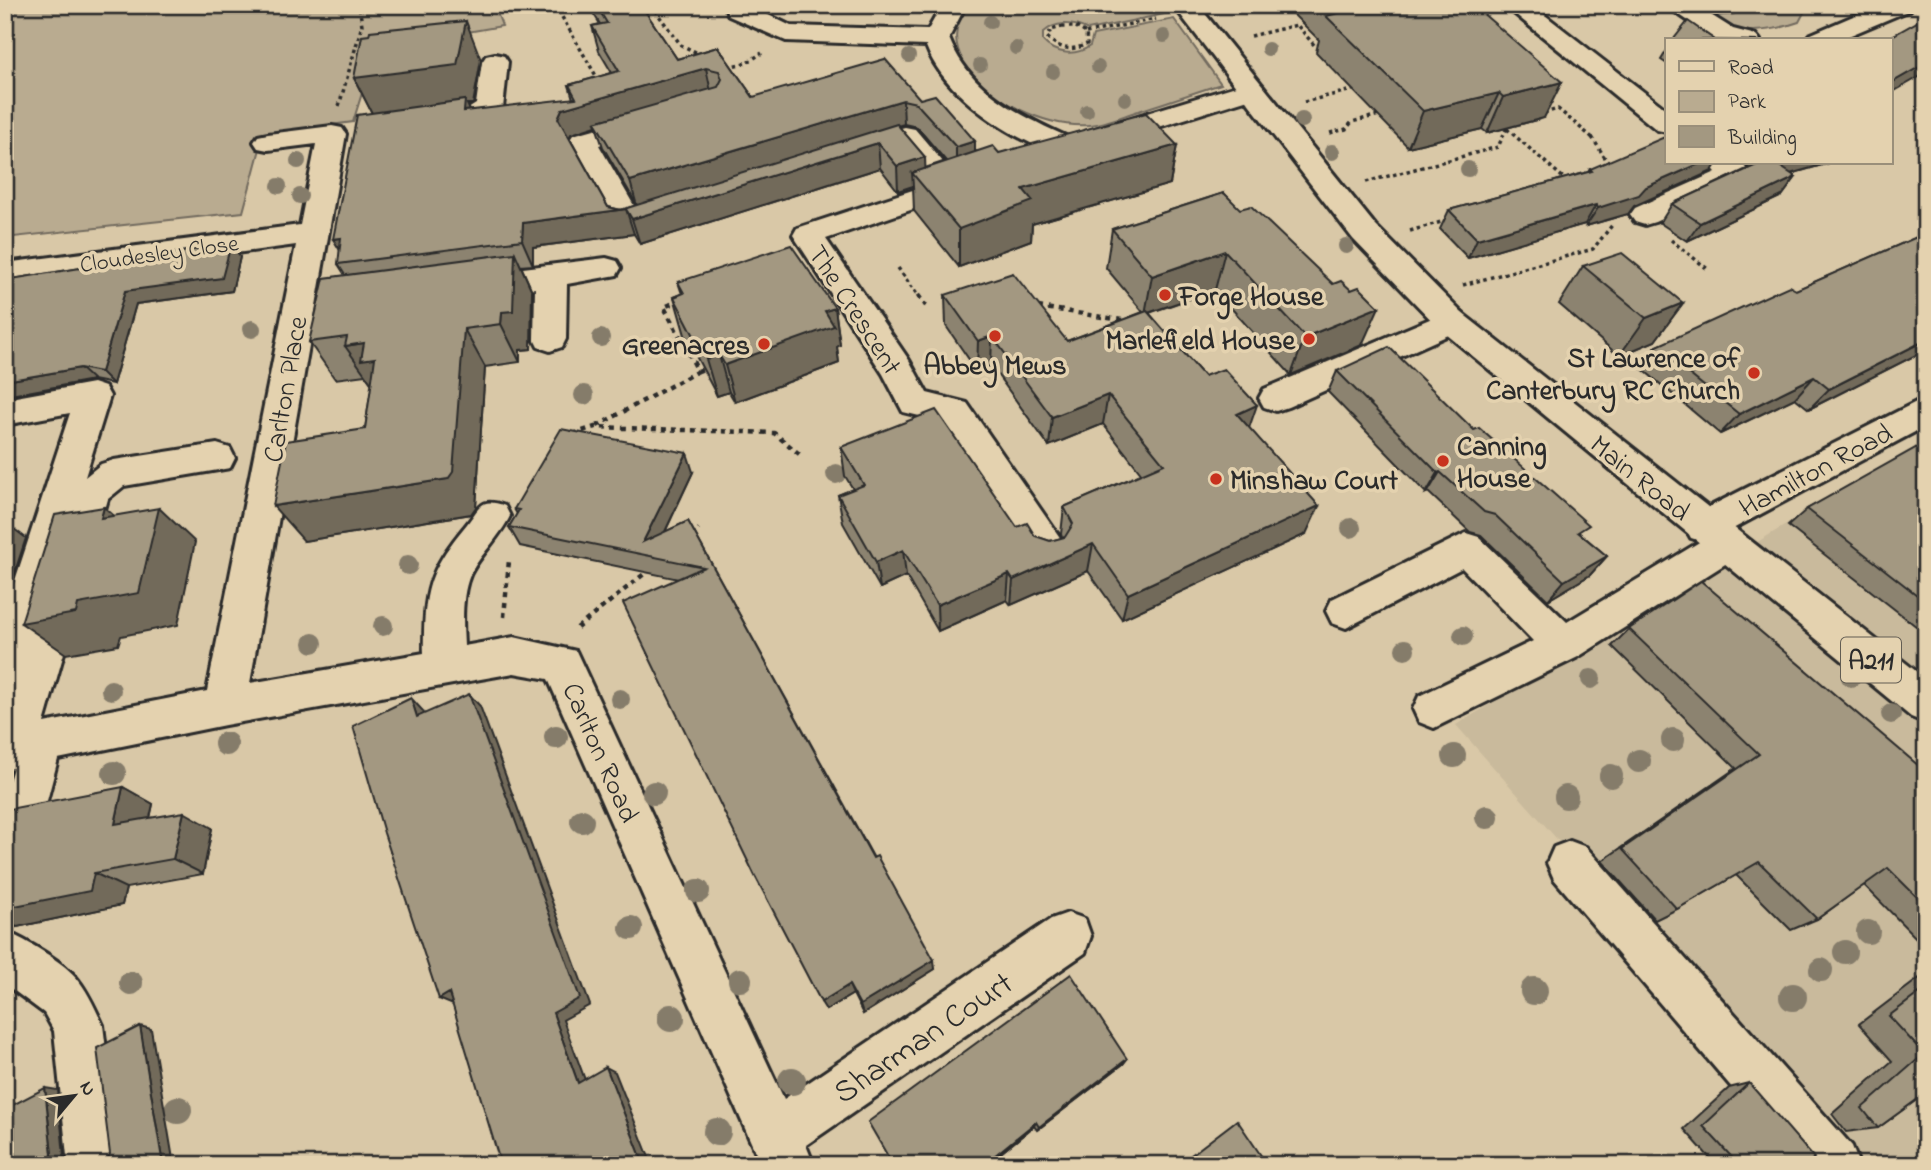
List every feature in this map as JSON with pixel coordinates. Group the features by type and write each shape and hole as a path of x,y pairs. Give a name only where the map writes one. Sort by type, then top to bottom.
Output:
{"street":[{"path":"736,5 747,15 786,33 832,37 936,38"},
{"path":"954,5 936,38 945,62 973,92 1009,121 1066,147"},
{"path":"1516,5 1665,122"},
{"path":"1677,5 1724,34 1739,38"},
{"path":"1823,38 1896,7"},
{"name":"Main Road","path":"1174,12 1216,45 1374,242 1451,321 1714,536 1926,704"},
{"path":"410,124 484,113 492,100 495,62"},
{"path":"1027,160 1066,147 1258,100"},
{"path":"674,114 583,141 628,222 693,201"},
{"path":"268,142 345,132"},
{"name":"Carlton Place","path":"225,706 312,307 313,233 345,132"},
{"path":"857,149 905,135 950,188"},
{"path":"1645,215 1737,173 1724,164"},
{"name":"The Crescent","path":"989,174 808,235 897,369 915,402 955,412 1048,551"},
{"name":"Cloudesley Close","path":"5,274 313,233"},
{"path":"445,289 606,268"},
{"path":"550,339 551,275"},
{"path":"1276,398 1451,321"},
{"path":"5,412 93,396 5,673"},
{"name":"Hamilton Road","path":"1434,709 1564,645 1714,536 1887,430 1926,410"},
{"path":"1887,430 1918,452"},
{"path":"5,873 21,747 92,492 114,474 217,458"},
{"path":"444,667 448,584 456,564 484,533 492,516"},
{"path":"1346,611 1466,548 1564,645"},
{"path":"21,747 225,706 444,667 519,658"},
{"name":"Carlton Road","path":"519,658 562,664 782,1150"},
{"path":"1570,863 1833,1165"},
{"name":"Sharman Court","path":"782,1150 1068,936"},
{"path":"5,956 61,996 78,1025 93,1156"}],"path":[{"path":"345,132 362,25 359,5"},
{"path":"555,5 600,83"},
{"path":"651,5 681,45 705,57"},
{"path":"1086,33 1087,44 1070,50 1057,47 1047,37 1051,30 1062,27 1076,27 1086,33 1174,12"},
{"path":"1216,45 1297,25 1315,46 1328,43"},
{"path":"718,70 748,62 786,33"},
{"path":"1258,100 1358,89"},
{"path":"1550,102 1598,142"},
{"path":"1534,116 1558,109"},
{"path":"1292,143 1346,129 1352,122 1391,112"},
{"path":"1332,191 1498,147 1509,122"},
{"path":"1507,129 1570,184 1557,187"},
{"path":"1592,137 1616,176"},
{"path":"1425,296 1593,249 1615,222 1606,214"},
{"path":"1374,242 1452,219"},
{"path":"898,268 926,306"},
{"path":"688,296 664,307 698,371"},
{"path":"1025,305 1122,320"},
{"path":"563,437 595,427 715,364"},
{"path":"595,427 774,433 803,457"},
{"path":"688,538 699,530"},
{"path":"509,558 519,658 656,564"}],"shaded area":[{"path":"1909,450 1926,463 1926,1165 1845,1165 1456,725"}],"green space":[{"path":"5,5 494,5 502,26 376,48 353,122 264,134 243,212 5,238"},
{"path":"970,5 1164,5 1169,13 1088,30 1070,24 1053,26 1043,33 1043,41 1053,49 1072,53 1090,46 1093,35 1174,19 1221,84 1095,124 1072,125 1054,122 1002,100 987,89 964,63 957,48 956,33 960,19"},
{"path":"1741,5 1808,5 1799,22 1766,30 1741,31 1720,23 1713,16 1734,14"}],"building":[{"path":"596,5 641,5 677,59 718,47 753,97 885,59 920,99 935,95 975,141 956,147 916,103 903,100 630,181 595,122 718,87 722,79 719,71 706,68 562,109 558,118 608,207 620,210 523,223 522,240 338,264 341,238 333,239 357,115 465,100 464,111 576,98 569,85 619,71 592,26 607,23"},
{"path":"1331,5 1473,5 1562,82 1503,97 1499,93 1423,111 1326,16 1339,13"},
{"path":"1926,17 1926,63 1892,82 1892,38 1889,38"},
{"path":"466,21 457,65 354,78 362,36 369,35 370,31"},
{"path":"1688,21 1712,38 1675,38"},
{"path":"1146,113 1177,145 1023,189 1033,201 959,229 912,173 993,146 999,153"},
{"path":"897,124 925,157 897,166 878,143 632,219 626,209 623,209"},
{"path":"1665,137 1665,164 1699,164 1646,187 1639,195 1477,239 1449,210 1592,171 1590,169"},
{"path":"1759,164 1776,164 1796,177 1700,223 1672,204"},
{"path":"1224,193 1240,209 1251,206 1333,284 1341,281 1351,290 1359,287 1379,307 1305,337 1225,251 1152,276 1112,229"},
{"path":"1926,233 1926,340 1829,389 1814,377 1739,414 1655,347 1789,286 1796,290"},
{"path":"231,244 222,278 125,291 101,372 80,368 5,381 5,280"},
{"path":"791,245 835,308 825,311 834,326 725,365 719,355 706,359 674,297 684,293 678,282"},
{"path":"515,253 513,311 502,312 501,324 464,329 453,472 448,479 273,506 286,441 365,429 375,358 361,360 364,343 345,346 347,337 309,342 324,278"},
{"path":"1622,253 1683,303 1646,318 1583,266"},
{"path":"1013,273 1067,341 1147,311 1204,376 1224,369 1257,405 1237,414 1319,506 1128,594 1093,544 1013,580 1009,574 937,605 903,550 876,562 838,495 864,485 841,447 936,410 1017,527 1027,523 1035,536 1050,541 1065,537 1073,524 1064,507 1164,464 1108,395 1052,417 992,336 978,341 945,295"},
{"path":"1389,347 1474,430 1479,428 1589,525 1578,532 1607,556 1564,581 1495,515 1484,512 1438,473 1337,371"},
{"path":"561,429 687,453 643,542 688,521 873,858 877,856 934,960 860,1005 849,985 821,1002 755,876 623,603 704,567 509,527 519,510 514,509"},
{"path":"1921,445 1926,448 1926,602 1807,509"},
{"path":"104,507 101,518 159,508 139,593 78,604 76,613 21,623 55,515"},
{"path":"1701,581 1926,772 1926,906 1888,868 1817,919 1759,862 1677,909 1622,849 1759,754 1629,629"},
{"path":"469,694 580,998 553,1013 578,1083 606,1067 644,1165 501,1165 449,993 439,999 384,833 353,726 411,698 417,717"},
{"path":"123,787 115,824 184,812 173,859 94,873 90,891 5,908 5,820 9,809"},
{"path":"1071,974 1127,1059 1039,1127 1036,1122 983,1165 893,1165 868,1122"},
{"path":"1926,988 1926,1093 1878,1128 1862,1108 1924,1054 1889,1016"},
{"path":"140,1026 163,1165 104,1165 110,1154 97,1048"},
{"path":"1749,1083 1814,1158 1807,1165 1739,1165 1703,1126"},
{"path":"45,1088 52,1155 56,1165 5,1165 5,1109"},
{"path":"1237,1120 1262,1157 1252,1165 1178,1165"}],"place":[{"name":"Forge House","path":"1165,295"},
{"name":"Abbey Mews","path":"995,336"},
{"name":"Marlefield House","path":"1309,339"},
{"name":"Greenacres","path":"764,344"},
{"name":"St Lawrence of Canterbury RC Church","path":"1754,373"},
{"name":"Canning House","path":"1443,461"},
{"name":"Minshaw Court","path":"1216,479"}]}
